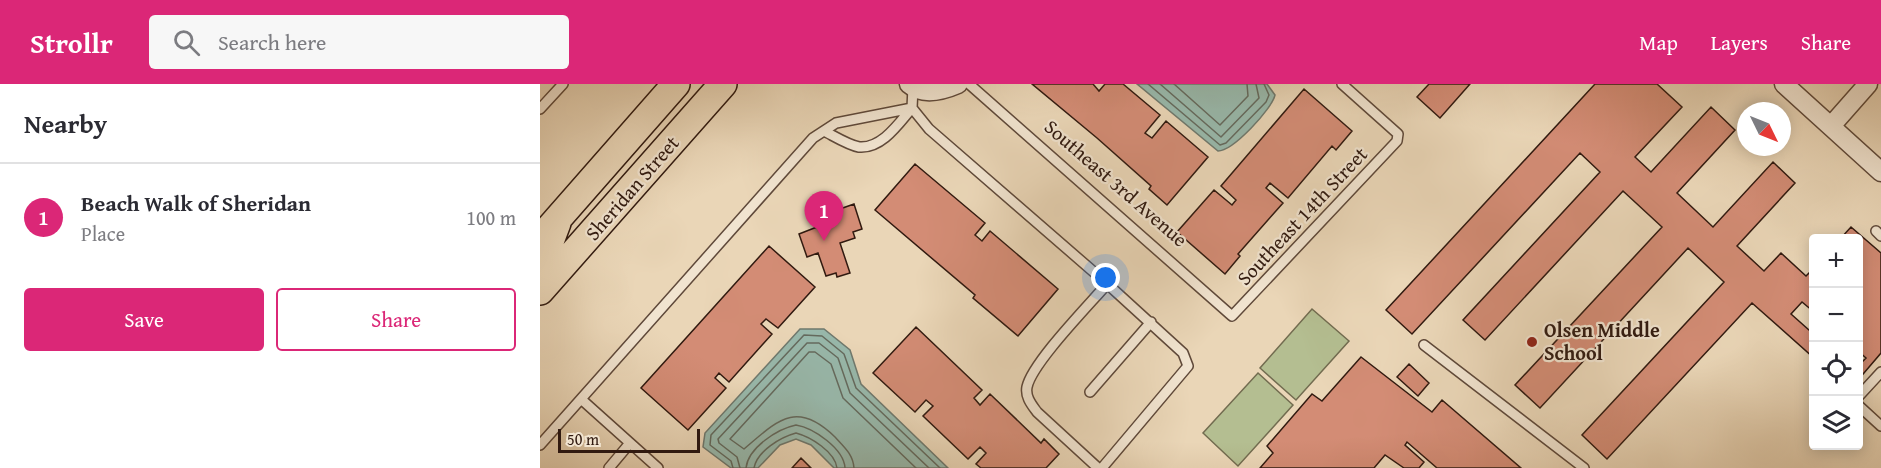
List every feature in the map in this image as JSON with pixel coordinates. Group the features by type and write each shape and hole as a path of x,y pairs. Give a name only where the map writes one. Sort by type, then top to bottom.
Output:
{"main road":[{"name":"Sheridan Street","path":"540,239 676,84"},
{"path":"609,214 622,187 641,160 709,84"},
{"name":"Sheridan Street","path":"540,291 723,84"},
{"path":"540,261 545,255 560,217"}],"street":[{"path":"911,86 934,92 958,84"},
{"path":"1784,84 1881,172"},
{"path":"1831,126 1868,84"}],"lane":[{"path":"540,109 563,84"},
{"name":"Southeast 3rd Avenue","path":"969,84 1232,316"},
{"name":"Southeast 14th Street","path":"1232,316 1397,141 1398,134 1342,84"},
{"path":"911,86 912,108 929,129 1151,322 1183,354 1188,366 1100,468 1037,412 1029,402 1027,388 1034,370 1107,284"},
{"path":"824,132 858,147 872,145 890,134 912,108"},
{"path":"540,445 813,138 837,123 866,115 912,108"},
{"path":"1090,392 1151,322"},
{"path":"1424,345 1584,468"},
{"path":"1859,396 1881,372"},
{"path":"581,399 658,468"},
{"path":"1863,410 1881,426"},
{"path":"609,468 630,443"}],"green space":[{"path":"1312,309 1349,341 1296,400 1260,368"},
{"path":"1258,373 1293,405 1238,466 1203,433"}],"water":[{"path":"1137,84 1267,84 1275,95 1267,110 1242,137 1218,151"},
{"path":"800,329 824,329 850,350 861,384 948,468 834,468 811,445 796,439 780,445 758,468 731,468 703,447 705,433"}],"building":[{"path":"1032,84 1093,84 1099,91 1105,84 1123,84 1160,115 1145,133 1152,138 1166,121 1208,157 1167,205 1149,189 1151,186"},
{"path":"1429,84 1470,84 1440,118 1417,97"},
{"path":"1595,84 1657,84 1682,107 1635,157 1651,172 1711,107 1735,130 1677,193 1713,227 1773,162 1795,183 1737,246 1764,271 1781,253 1806,276 1809,273 1809,308 1802,302 1791,314 1809,330 1809,354 1752,303 1607,459 1582,435 1724,282 1688,248 1540,408 1515,385 1662,227 1623,191 1485,340 1463,320 1600,172 1580,153 1412,334 1386,310"},
{"path":"1304,89 1352,131 1336,150 1332,146 1288,198 1270,183 1266,188 1283,203 1238,254 1240,256 1225,274 1177,232 1214,190 1232,205 1236,200 1221,186"},
{"path":"915,164 985,223 975,235 982,241 990,231 1058,289 1018,336 973,298 975,295 875,210"},
{"path":"854,204 862,229 853,232 855,238 840,243 850,273 837,277 836,273 826,276 818,253 807,257 799,234 840,218 837,210"},
{"path":"1851,227 1859,234 1845,234"},
{"path":"1863,237 1881,253 1881,353 1863,374 1863,361 1866,358 1863,355"},
{"path":"769,246 815,287 778,328 766,319 761,324 772,334 729,382 719,373 715,378 726,388 688,430 641,388"},
{"path":"916,327 982,390 974,398 980,405 990,394 1041,443 1044,439 1059,454 1046,468 981,468 976,464 986,453 980,447 968,459 923,416 933,406 926,400 915,412 873,373"},
{"path":"1361,357 1432,412 1442,400 1521,468 1437,468 1407,442 1405,445 1424,462 1419,468 1404,468 1385,455 1374,468 1260,468 1273,453 1267,446 1312,394 1322,401"},
{"path":"1409,364 1429,383 1418,396 1397,377"},
{"path":"801,458 811,468 792,468"}],"place":[{"name":"Beach Walk of Sheridan","path":"824,241"},
{"name":"Olsen Middle School","path":"1532,342"}]}
